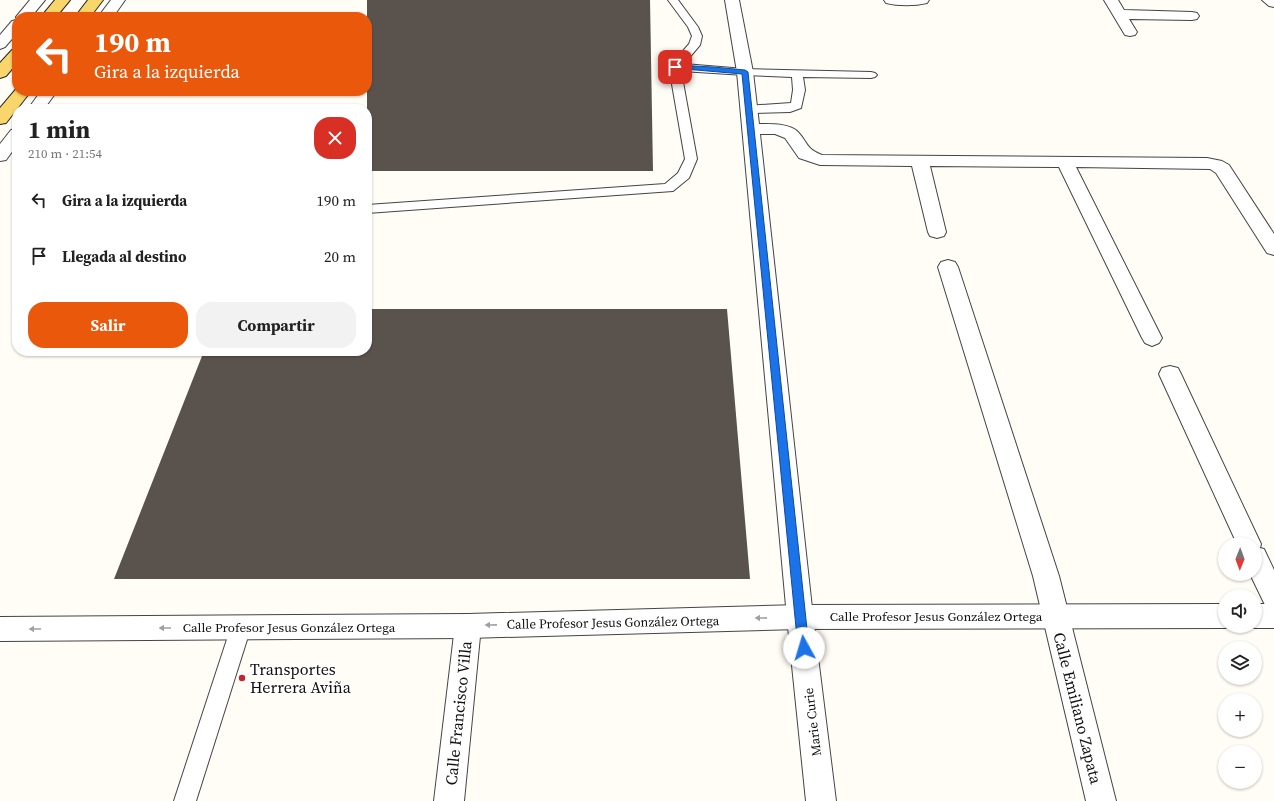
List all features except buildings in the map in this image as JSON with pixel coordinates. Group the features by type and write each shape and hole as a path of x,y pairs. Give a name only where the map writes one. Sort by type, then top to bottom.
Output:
{"main road":[{"path":"52,12 63,0"},
{"path":"86,12 96,0"},
{"path":"0,73 12,59"},
{"path":"0,119 18,96"}],"street":[{"path":"27,12 38,0"},
{"path":"109,12 118,0"},
{"name":"Marie Curie","path":"732,0 745,72 800,617 821,801"},
{"path":"891,0 922,0 928,15"},
{"path":"1111,0 1130,32"},
{"path":"1269,0 1274,3"},
{"path":"1119,14 1192,16"},
{"path":"0,44 12,30"},
{"path":"751,129 777,129 791,134 805,154 820,160 1207,163 1216,165 1223,169 1274,249"},
{"path":"0,156 12,140"},
{"path":"920,161 937,232"},
{"path":"1065,162 1152,338"},
{"name":"Calle Emiliano Zapata","path":"948,267 1046,576 1054,615 1101,801"},
{"path":"1170,374 1246,537"},
{"path":"1262,572 1274,597"},
{"name":"Calle Profesor Jesus González Ortega","path":"0,629 468,626 800,617 1054,615 1218,616"},
{"path":"1262,616 1274,616"},
{"name":"Calle Francisco Villa","path":"449,801 468,626"}],"lane":[{"path":"673,0 693,27 697,36 694,45 675,67"},
{"path":"675,67 745,72 871,75"},
{"path":"372,209 668,188 684,175 691,159 675,67"},
{"path":"749,109 790,108 797,105 797,74"},
{"path":"185,801 241,627"}],"place":[{"name":"Transportes Herrera Aviña","path":"242,678"}],"route":[{"path":"675,67 745,72 804,648"}]}
